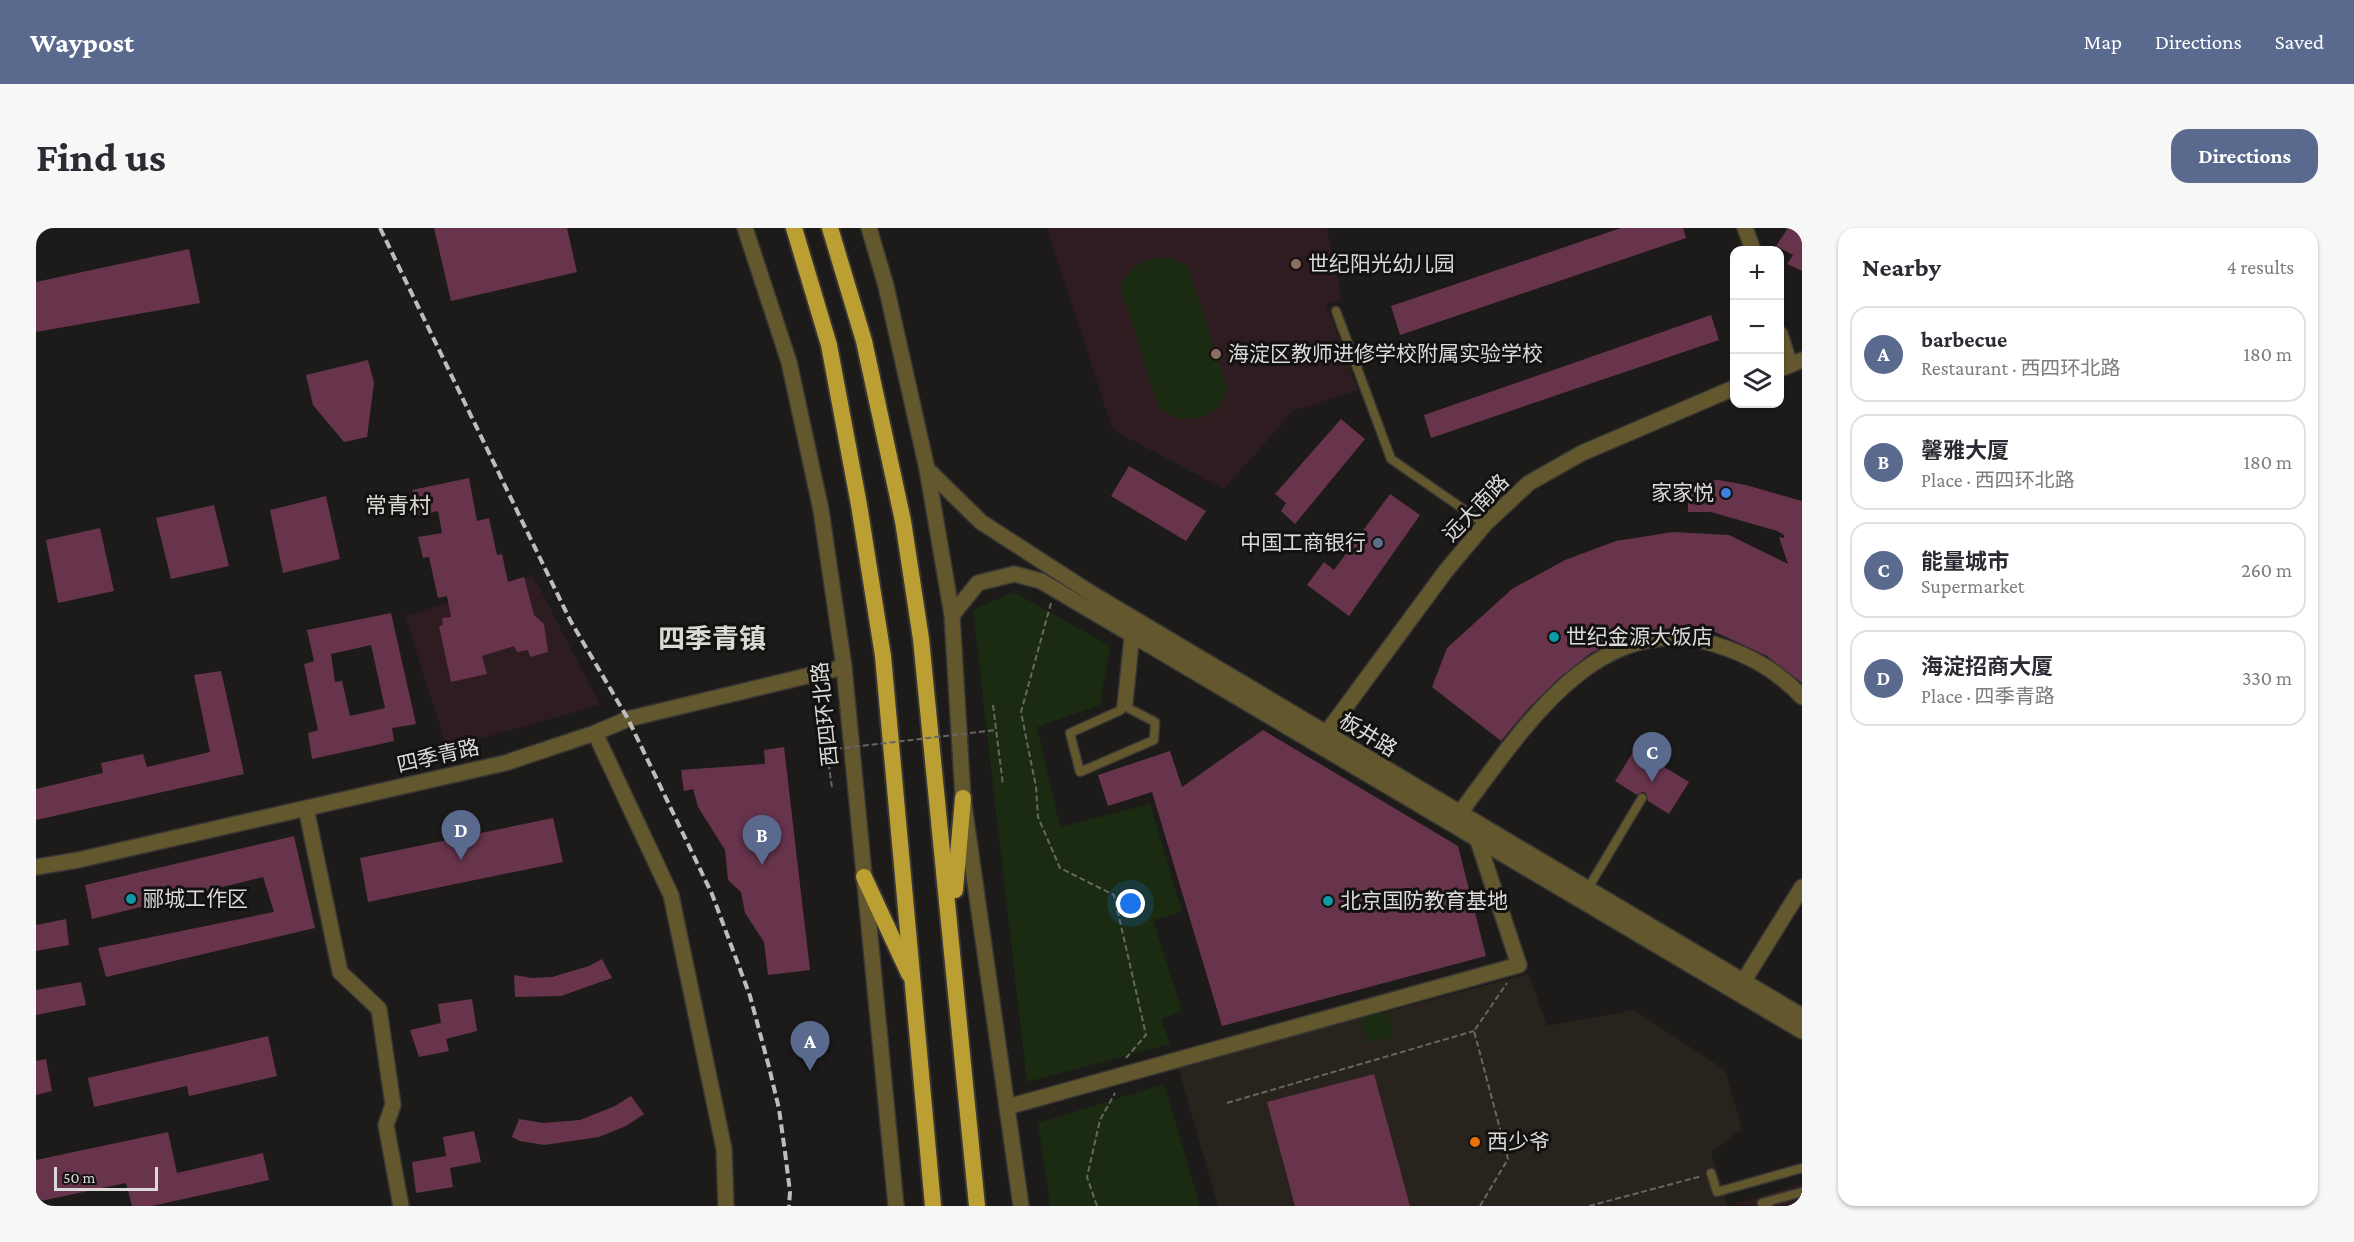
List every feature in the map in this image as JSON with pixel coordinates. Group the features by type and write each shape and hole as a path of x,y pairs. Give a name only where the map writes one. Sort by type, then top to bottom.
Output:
{"highway":[{"path":"794,228 829,345 859,505 882,656 933,1206"},
{"path":"830,228 864,341 903,521 921,639 952,932 977,1206"},
{"path":"952,932 963,798"},
{"path":"864,878 914,985"}],"street":[{"name":"西四环北路","path":"745,228 792,373 821,510 844,667 896,1206"},
{"path":"869,228 886,286 927,469 952,615 963,798 1021,1206"},
{"path":"1745,228 1752,246"},
{"path":"1784,348 1790,365"},
{"name":"远大南路","path":"1321,740 1445,572 1485,524 1529,483 1582,453 1730,390"},
{"name":"板井路","path":"927,469 981,522 1321,740 1466,817 1802,1016"},
{"path":"952,615 978,583 1014,574 1041,581 1132,635 1321,740 1476,839 1802,1031"},
{"path":"1007,1107 1519,965 1476,839 1466,817 1539,710 1589,666 1632,644 1662,638 1694,638 1754,659 1784,678 1802,698"},
{"name":"四季青路","path":"36,867 78,860 505,763 595,733 628,719 844,667"},
{"path":"595,733 671,895 723,1149 726,1206"},
{"path":"306,808 340,972 379,1009 393,1105 386,1125 401,1206"},
{"path":"1743,982 1802,887"}],"lane":[{"path":"1336,311 1391,459 1485,524"},
{"path":"1132,635 1128,708 1155,722 1154,740 1080,772 1070,733 1121,710 1132,635"},
{"path":"1587,890 1642,798"},
{"path":"1711,1173 1717,1192 1802,1168"},
{"path":"1768,1206 1762,1203 1802,1192"}],"path":[{"path":"1051,603 1021,712 1036,787 1038,817 1060,868 1114,895 1146,1035 1124,1061 1125,1074 1100,1119 1087,1177 1097,1206"},
{"path":"820,701 832,788"},
{"path":"993,705 1003,785"},
{"path":"827,750 996,730"},
{"path":"1227,1103 1474,1031 1519,965"},
{"path":"1474,1031 1508,1159 1480,1206"},
{"path":"1589,1206 1711,1173"}],"shaded area":[{"name":"海淀区教师进修学校附属实验学校","path":"1046,228 1327,228 1342,299 1326,304 1358,390 1293,411 1224,489 1113,430"},
{"path":"533,575 600,705 447,748 405,616"},
{"path":"1529,974 1547,1026 1634,1010 1725,1070 1742,1129 1711,1152 1728,1206 1218,1206 1178,1067"},
{"path":"1802,1184 1802,1206 1731,1205"}],"green space":[{"path":"1169,257 1188,266 1227,389 1220,407 1201,418 1179,419 1159,409 1120,285 1140,264 1152,259"},
{"path":"1014,592 1110,646 1100,705 1037,727 1060,827 1150,804 1182,912 1153,920 1182,1011 1161,1019 1170,1044 1027,1082 973,610"},
{"path":"1387,1012 1394,1037 1367,1043 1361,1018"},
{"path":"1164,1084 1200,1206 1050,1206 1038,1123"}],"building":[{"path":"434,228 567,228 577,272 451,301"},
{"path":"1621,228 1683,228 1686,238 1400,335 1391,306"},
{"path":"1788,228 1802,228 1802,271 1787,264 1793,255 1784,250 1784,246 1776,246"},
{"path":"189,249 200,303 36,332 36,282"},
{"path":"1711,315 1719,340 1431,438 1424,415"},
{"path":"368,360 374,383 367,437 344,442 313,405 306,375"},
{"path":"1341,419 1365,439 1295,524 1281,511 1286,503 1275,494"},
{"path":"1129,466 1206,511 1186,541 1111,496"},
{"path":"469,478 477,521 489,518 497,555 502,554 508,582 524,577 534,615 544,624 548,652 530,657 528,650 517,652 514,646 482,656 487,674 451,682 439,626 443,625 442,618 451,617 447,596 438,598 429,557 423,558 418,537 442,533 438,511 417,516 412,490"},
{"name":"世纪金源大饭店","path":"1719,480 1802,501 1802,683 1767,656 1715,632 1670,628 1629,635 1591,653 1558,679 1501,741 1432,687 1447,648 1512,589 1565,560 1616,541 1673,532 1729,535 1788,564 1779,537 1784,538 1784,535 1777,531 1711,512 1688,512 1688,481"},
{"path":"1390,494 1420,515 1349,616 1307,585 1324,562 1334,570"},
{"path":"326,496 340,559 283,573 270,510"},
{"path":"214,505 229,566 171,579 156,518"},
{"path":"100,528 114,591 58,603 46,540"},
{"path":"391,613 416,724 392,728 394,741 312,759 308,733 318,730 304,664 314,661 307,630","holes":["371,645 385,708 350,716 342,681 335,682 331,654"]},
{"path":"221,671 244,774 36,820 36,789 103,773 101,763 143,754 147,767 210,752 194,675"},
{"name":"北京国防教育基地","path":"1263,730 1458,846 1486,956 1222,1026 1152,792 1108,806 1098,775 1170,751 1182,787"},
{"path":"784,747 810,970 768,975 764,942 745,913 741,892 728,880 725,850 698,807 693,789 684,791 681,770 765,764 764,750"},
{"path":"1635,749 1689,782 1669,814 1648,801 1646,793 1642,792 1637,795 1615,781"},
{"path":"553,818 563,862 368,902 360,858"},
{"name":"郦城工作区","path":"294,836 315,928 106,977 98,948 274,912 263,877 92,919 85,885"},
{"path":"66,919 69,945 36,951 36,925"},
{"path":"602,959 612,978 561,996 515,997 514,975 532,978 552,977 589,966"},
{"path":"81,982 86,1005 36,1015 36,990"},
{"path":"472,999 477,1031 446,1039 449,1051 419,1057 410,1030 441,1023 438,1004"},
{"path":"268,1036 277,1076 189,1096 187,1086 94,1107 88,1078"},
{"path":"46,1059 52,1091 36,1095 36,1061"},
{"path":"1374,1074 1410,1206 1295,1206 1267,1102"},
{"path":"631,1096 644,1114 626,1126 599,1137 544,1145 520,1141 512,1137 519,1119 543,1123 580,1120 615,1106"},
{"path":"474,1131 481,1162 450,1168 453,1187 416,1193 412,1162 446,1156 443,1137"},
{"path":"168,1132 177,1173 263,1153 269,1180 152,1206 132,1206 126,1183 36,1202 36,1160"}],"railway":[{"path":"380,228 570,620 628,719 712,894 750,996 769,1067 779,1109 790,1192 789,1206"}],"place":[{"name":"世纪阳光幼儿园","path":"1296,264"},
{"name":"海淀区教师进修学校附属实验学校","path":"1216,354"},
{"name":"家家悦","path":"1726,493"},
{"name":"中国工商银行","path":"1378,543"},
{"name":"世纪金源大饭店","path":"1554,637"},
{"name":"能量城市","path":"1652,782"},
{"name":"海淀招商大厦","path":"461,860"},
{"name":"馨雅大厦","path":"762,865"},
{"name":"郦城工作区","path":"131,899"},
{"name":"北京国防教育基地","path":"1328,901"},
{"name":"barbecue","path":"810,1071"},
{"name":"西少爷","path":"1475,1142"}],"district":[{"name":"常青村","path":"398,505"},
{"name":"四季青镇","path":"712,639"}]}
